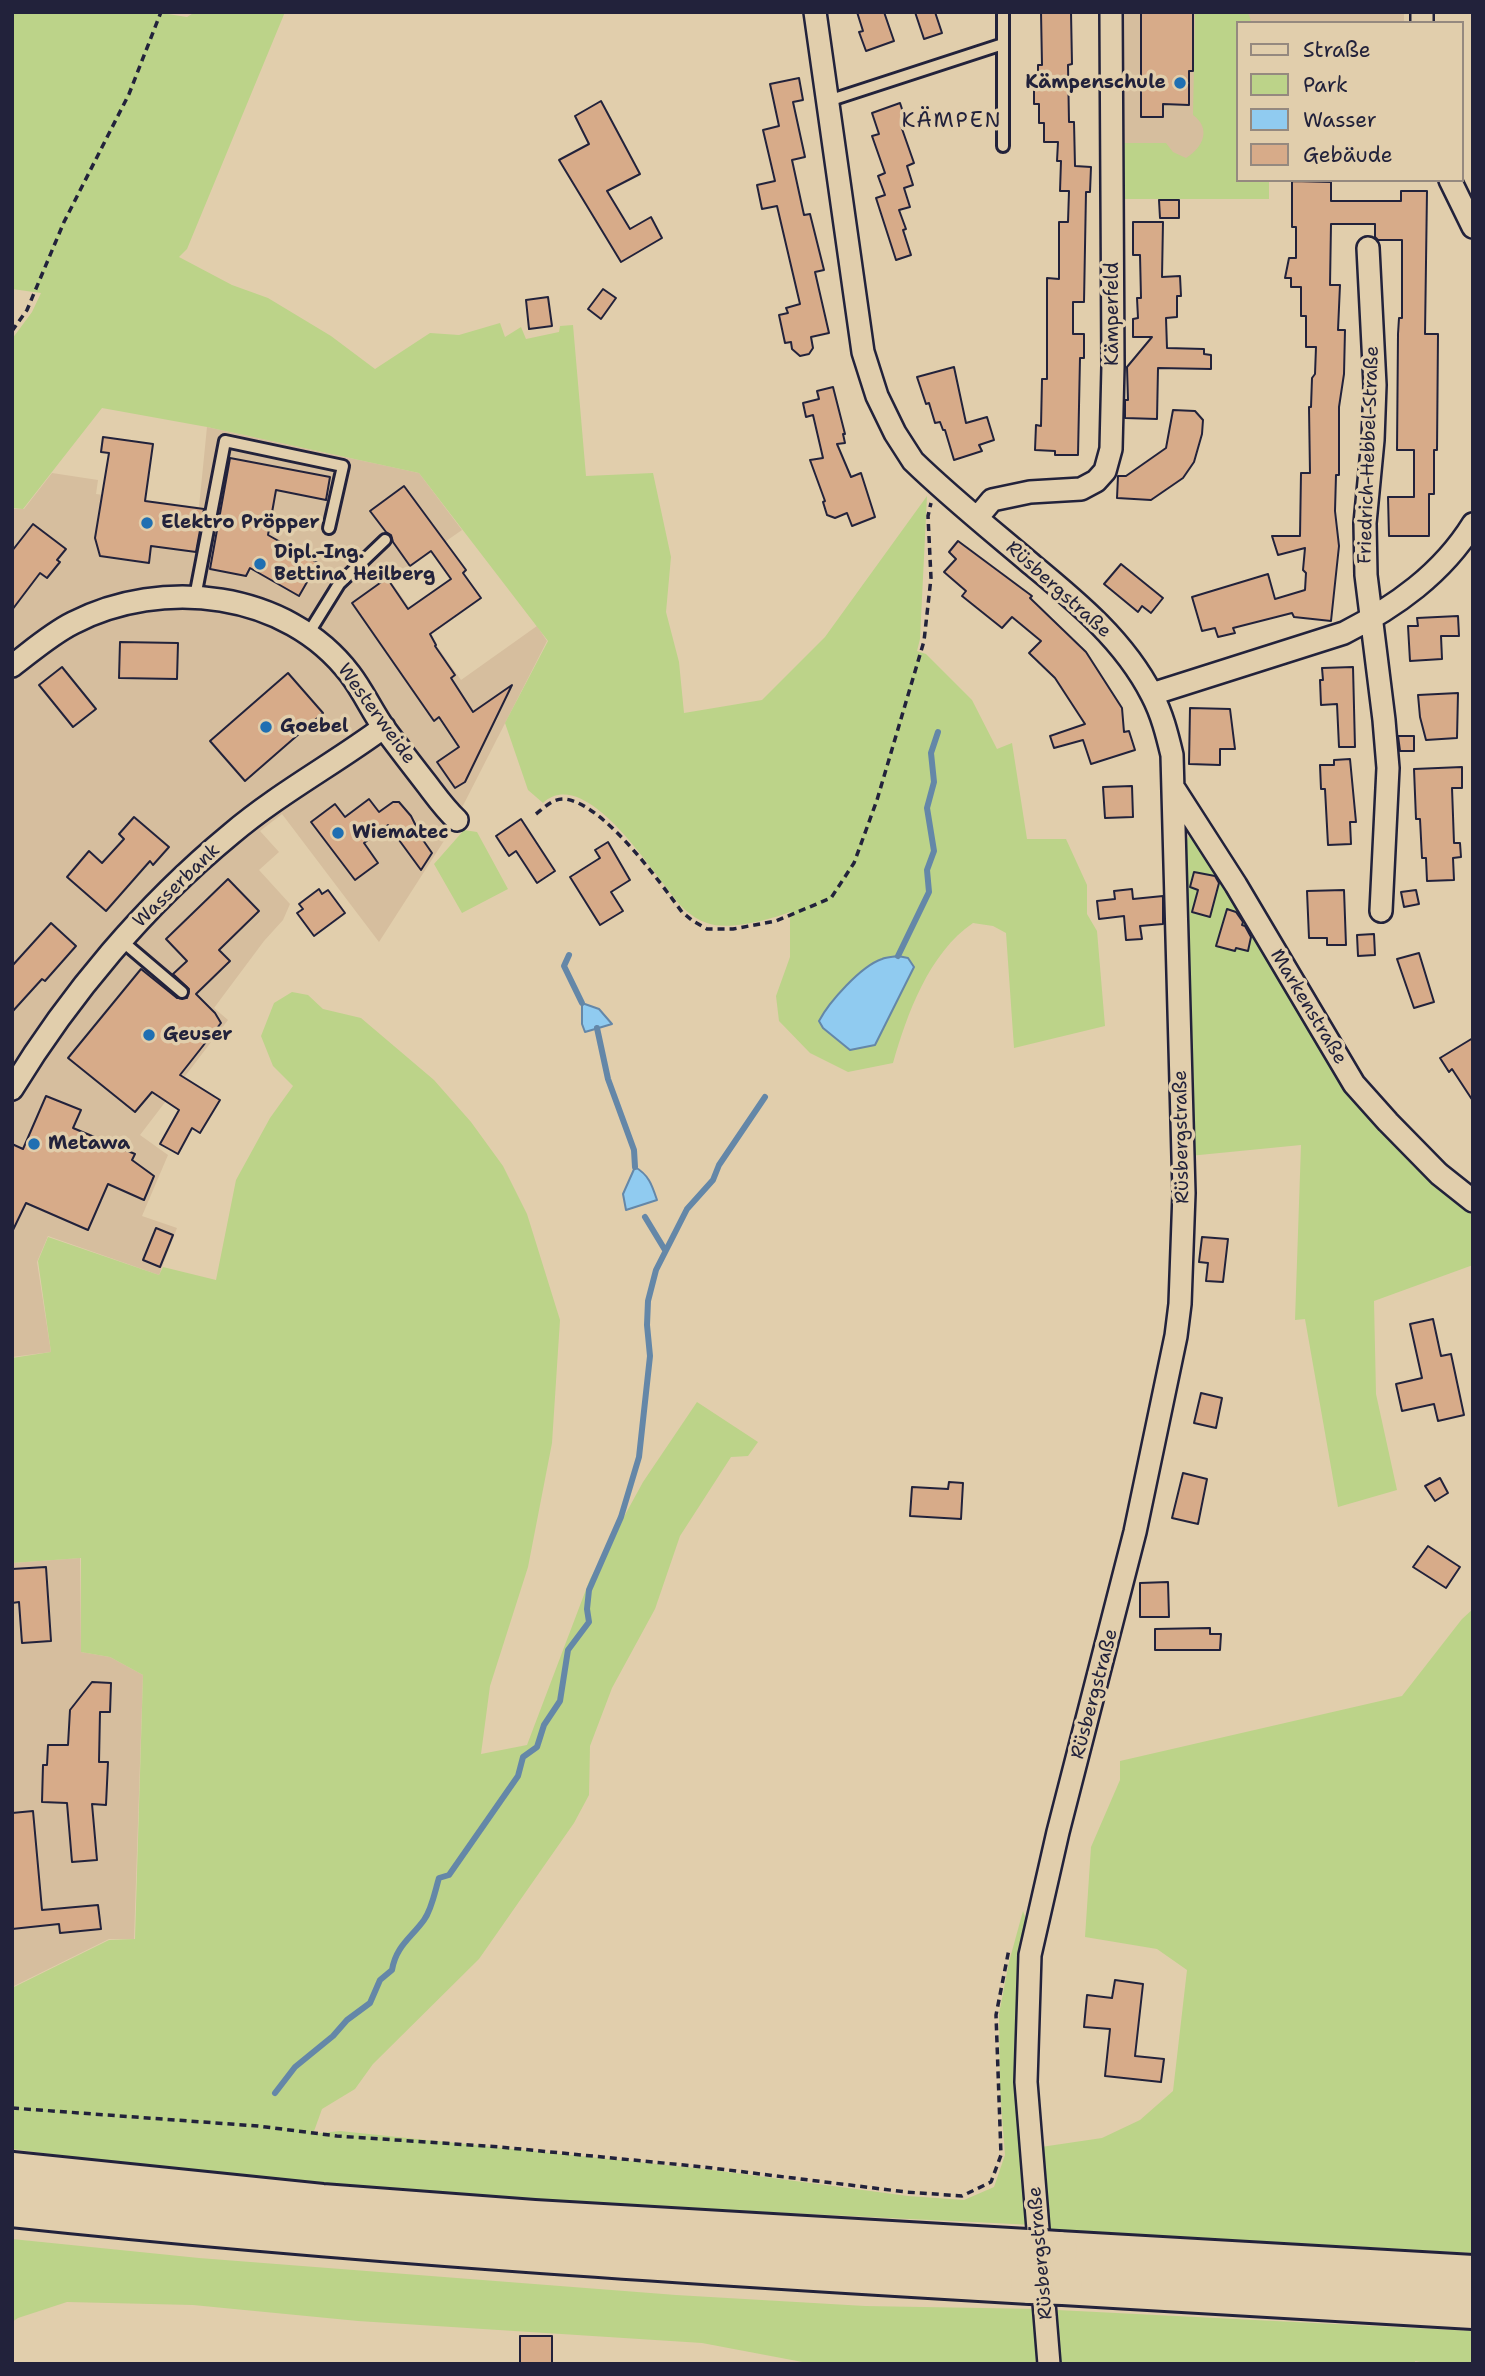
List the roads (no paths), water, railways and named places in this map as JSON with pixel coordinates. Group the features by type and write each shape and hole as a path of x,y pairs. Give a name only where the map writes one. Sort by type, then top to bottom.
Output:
{"highway":[{"path":"12,2172 322,2204 534,2220 1473,2309"},
{"path":"12,2207 428,2246 705,2265 1045,2267 1473,2275"}],"street":[{"name":"Rüsbergstraße","path":"815,12 863,352 877,396 895,433 913,461 1101,625 1127,656 1152,694 1164,722 1172,755 1184,1193 1180,1304 1176,1336 1135,1532 1058,1832 1030,1955 1027,2082 1049,2364"},
{"name":"Kämperfeld","path":"977,518 992,500 1030,492 1081,489 1097,481 1105,471 1111,449 1111,12"},
{"path":"1451,182 1473,227"},
{"name":"Friedrich-Hebbel-Straße","path":"1368,248 1375,385 1366,523 1366,575 1388,768 1381,911"},
{"path":"1152,694 1344,633 1370,619 1431,576 1473,524"},
{"name":"Westerweide","path":"12,666 73,622 125,603 150,598 195,597 251,608 283,620 308,634 334,656 350,674 384,727 457,820"},
{"name":"Wasserbank","path":"12,1089 37,1049 149,911 231,834 384,727"},
{"name":"Markenstraße","path":"1174,788 1236,885 1354,1084 1439,1174 1473,1201"}],"lane":[{"path":"1003,12 1003,146"},
{"path":"828,101 1003,44"},
{"path":"195,597 225,441 343,466 329,528"},
{"path":"308,634 339,584 384,540"},
{"path":"122,942 182,992"}],"water":[{"path":"898,956 908,958 914,967 875,1045 850,1050 823,1028 819,1021 830,1004 855,977 882,959"},
{"path":"582,1003 599,1009 612,1024 585,1032 582,1024"},
{"path":"635,1167 647,1177 657,1200 626,1210 623,1194"}],"waterway":[{"path":"898,956 929,892 927,870 934,851 927,808 934,782 931,753 938,732"},
{"path":"569,955 564,966 582,1003"},
{"path":"597,1028 608,1079 634,1150 635,1167"},
{"path":"275,2093 295,2067 370,2003 380,1980 392,1970 400,1948 427,1916 439,1878 449,1875 518,1776 523,1757 537,1747 544,1725 560,1701 568,1650 589,1622 589,1590 621,1517 639,1457 650,1356 648,1301 656,1270 687,1209 713,1180 719,1165 765,1097"},
{"path":"645,1217 665,1250"}],"place":[{"name":"Kämpenschule","path":"1180,83"},
{"name":"Elektro Pröpper","path":"147,523"},
{"name":"Dipl.-Ing. Bettina Heilberg","path":"260,564"},
{"name":"Goebel","path":"266,727"},
{"name":"Wiematec","path":"338,833"},
{"name":"Geuser","path":"149,1035"},
{"name":"Metawa","path":"34,1144"}],"district":[{"name":"KÄMPEN","path":"952,122"}]}
